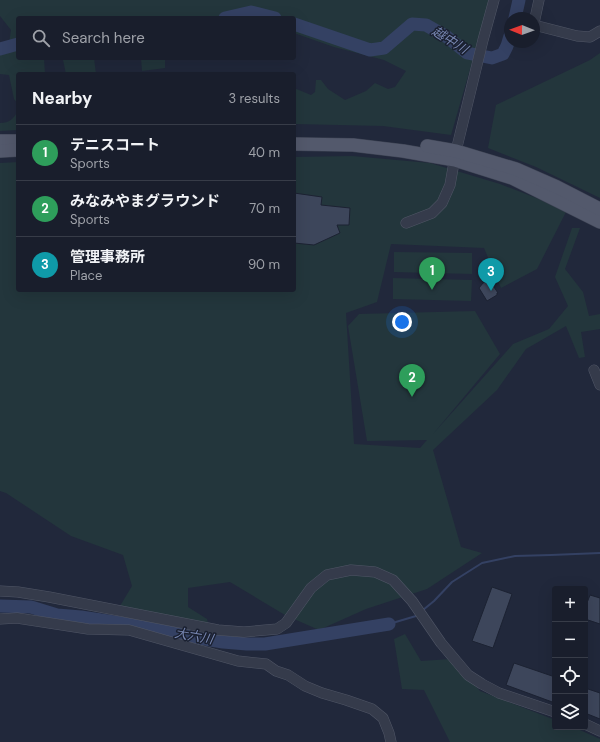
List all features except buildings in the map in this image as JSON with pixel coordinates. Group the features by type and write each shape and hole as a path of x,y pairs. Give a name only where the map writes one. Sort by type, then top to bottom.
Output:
{"main road":[{"path":"296,135 354,136 404,142 516,169 558,187 600,209"},
{"path":"0,141 16,141"},
{"path":"296,144 353,145 455,155 512,178 600,222"},
{"path":"0,151 16,150"}],"street":[{"path":"406,223 432,213 442,203 450,185 455,155 494,0"},
{"path":"536,12 539,0"},
{"path":"540,26 577,36 590,37 600,31"},
{"path":"594,370 600,385"},
{"path":"0,592 18,592 218,630 244,632 277,629 286,623 311,588 327,576 351,570 375,572 393,580 412,601 441,643 468,675 499,693 552,711"},
{"path":"0,619 17,618 88,629 129,630 238,661 266,664 288,675 305,686 372,709 383,718 389,732 390,742"},
{"path":"588,725 600,731"}],"shaded area":[{"path":"0,0 490,0 451,135 383,126 296,124 296,89 311,95 315,92 316,80 321,80 328,89 345,100 366,91 375,83 388,89 395,87 406,71 384,60 334,47 296,34 296,16 16,16 16,60 44,60 45,72 16,72 16,102 14,99 9,75 0,74 0,54 8,50 11,30 0,16"},
{"path":"600,53 600,198 536,167 488,148 496,105 590,60"},
{"path":"63,60 94,60 96,72 66,72"},
{"path":"141,60 165,60 165,68 142,71"},
{"path":"16,114 16,130 0,131 0,123 11,120"},
{"path":"352,156 430,163 500,184 567,210 537,269 501,288 484,248 391,244 377,302 346,313 354,444 420,448 427,440 367,441 348,326 359,314 475,311 500,354 433,434 513,344 549,329 568,306 555,277 572,228 580,228 565,269 583,292 589,316 600,314 600,329 581,332 585,357 579,358 566,326 526,349 497,390 433,450 461,547 482,553 427,589 366,609 319,630 285,615 230,582 188,588 188,607 207,619 208,624 120,606 132,586 123,555 71,536 6,493 0,491 0,163 16,162 16,292 296,292 296,157"},
{"path":"394,252 472,253 472,274 394,272"},
{"path":"393,278 472,280 471,301 393,299"},
{"path":"405,634 421,661 451,659 480,691 552,719 552,730 580,730 600,739 600,742 450,742 424,690 402,689 394,639"}],"waterway":[{"name":"越中川","path":"516,12 519,0"},
{"name":"越中川","path":"234,16 251,12 267,16"},
{"name":"越中川","path":"296,25 370,50 384,48 412,24 426,25 447,37 467,53 492,58 503,54 506,48"},
{"name":"越中川","path":"0,49 16,45"},
{"path":"423,610 452,582 482,563 515,556 600,553"},
{"name":"大六川","path":"0,606 31,607 57,615 140,626 199,638 247,644 265,644 389,624"},
{"path":"389,624 416,616 418,614"}],"place":[{"name":"テニスコート","path":"432,290"},
{"name":"管理事務所","path":"491,291"},
{"name":"みなみやまグラウンド","path":"412,397"}]}
